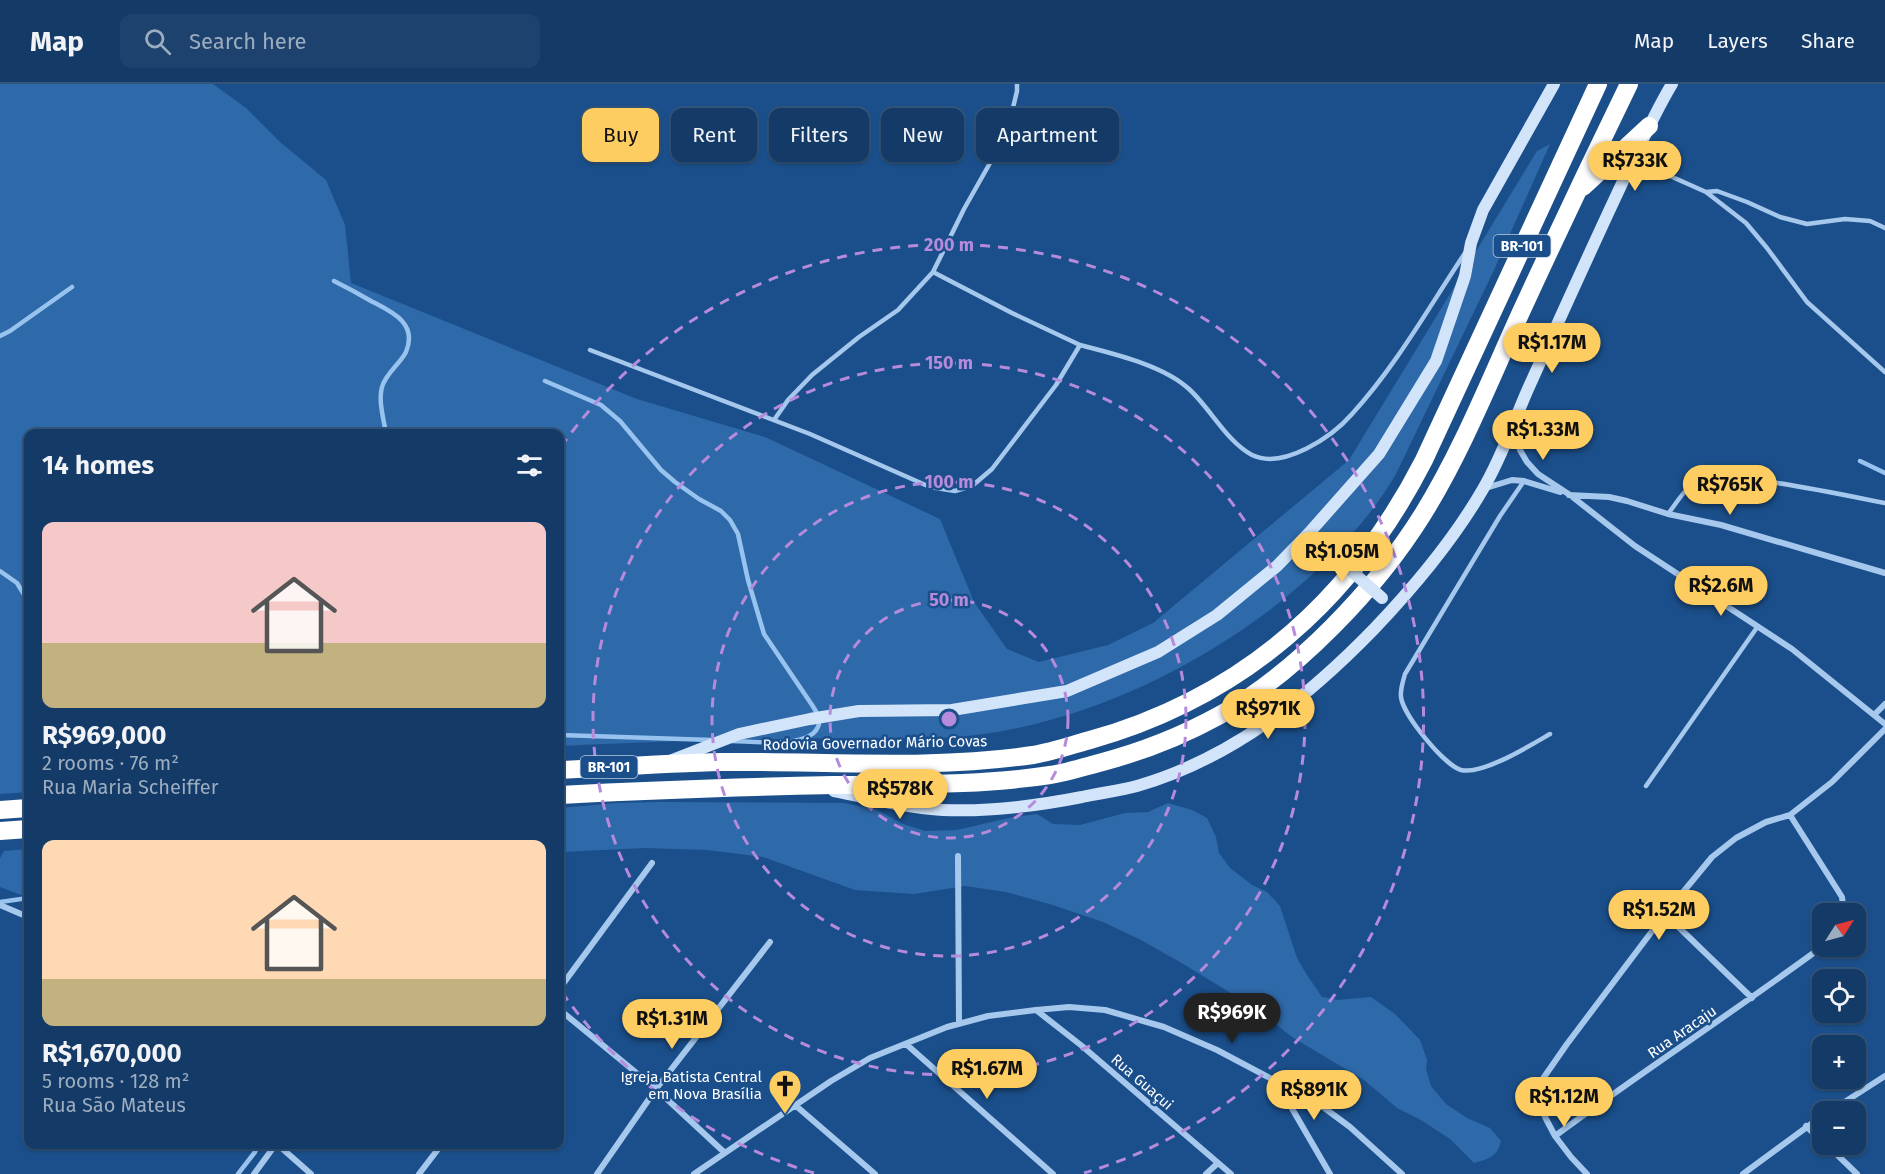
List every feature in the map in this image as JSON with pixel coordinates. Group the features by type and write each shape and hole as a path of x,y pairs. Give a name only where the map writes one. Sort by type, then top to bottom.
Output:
{"highway":[{"name":"Rodovia Governador Mário Covas","path":"564,770 722,762 953,762 1036,755 1117,732 1146,721 1202,695 1255,662 1305,621 1352,572 1409,489 1598,84"},
{"name":"BR-101","path":"564,795 734,787 970,783 1051,775 1125,756 1191,730 1222,714 1281,673 1311,648 1358,599 1388,563 1422,515 1456,453 1629,84"},
{"path":"1576,195 1649,126"},
{"path":"0,810 24,808"},
{"path":"0,831 24,829"}],"street":[{"name":"Rodovia Governador Mário Covas","path":"658,765 739,734 810,719 860,711 952,710 1067,691 1158,652 1217,615 1277,566 1379,454 1436,362 1465,276 1471,243 1484,210 1554,84"},
{"path":"809,786 915,807 968,810 1030,806 1136,787 1201,761 1233,745 1283,712 1340,663 1394,609 1459,529 1483,489 1589,254 1649,126 1672,84"},
{"path":"1512,428 1520,450 1538,474 1570,495 1635,546 1792,649 1885,724"},
{"path":"1483,489 1512,480 1524,481 1570,495 1627,501 1668,514 1721,525 1885,573"},
{"path":"1309,533 1394,609"},
{"path":"1874,715 1885,704"},
{"path":"1587,1174 1555,1136 1545,1118 1539,1098 1542,1080 1665,914 1712,857 1736,838 1766,822 1790,815 1832,782 1885,729"},
{"path":"1790,815 1842,897 1843,903"},
{"path":"958,856 959,1024"},
{"path":"564,983 652,863"},
{"path":"0,905 24,915"},
{"path":"1665,914 1752,998"},
{"path":"597,1174 656,1089 770,942"},
{"name":"Rua Aracaju","path":"1555,1136 1812,954"},
{"path":"700,1173 724,1152 870,1058 946,1027 988,1016 1069,1007 1105,1010 1164,1027 1217,1050 1319,1104 1350,1127 1402,1174"},
{"name":"Rua Guaçui","path":"1036,1010 1082,1046 1231,1174"},
{"path":"564,1013 656,1089 724,1152"},
{"path":"906,1044 1053,1174"},
{"path":"1846,1101 1885,1076"},
{"path":"1276,1080 1330,1174"},
{"path":"795,1105 875,1174"},
{"path":"1743,1174 1812,1122"},
{"path":"1806,1126 1812,1132"},
{"path":"254,1174 273,1149"},
{"path":"283,1149 311,1174"},
{"path":"419,1174 438,1149"},
{"path":"1837,1155 1857,1174"},
{"path":"1206,1174 1218,1162"}],"lane":[{"path":"774,420 788,400 812,375 859,337 898,310 933,272 964,209 1007,133 1017,84"},
{"path":"1634,160 1706,192 1746,223 1807,302 1885,372"},
{"path":"1706,192 1717,191 1780,217 1807,224 1845,219 1870,221 1885,228"},
{"path":"933,272 1080,345 1171,375 1189,388 1233,440 1251,455 1265,459 1290,456 1319,442 1351,415 1388,369 1471,243"},
{"path":"590,350 810,434 930,487 955,491 972,486 992,469 1056,385 1080,345"},
{"path":"1668,514 1684,492 1700,479 1728,476 1885,503"},
{"path":"1524,481 1500,516 1405,674 1400,696 1407,714 1422,734 1447,761 1462,770 1498,762 1550,734"},
{"path":"1646,786 1758,626"}],"shaded area":[{"path":"0,84 213,84 246,108 280,142 326,180 345,225 351,283 637,399 765,437 940,519 974,602 1007,649 1039,662 1108,645 1153,623 1349,460 1537,151 1550,144 1494,270 1396,474 1369,514 1337,551 1301,585 1263,615 1190,662 1111,700 1069,715 1027,726 984,734 941,738 727,740 564,746 564,429 24,429 24,792 0,794"},
{"path":"617,803 843,803 875,809 903,824 925,831 957,830 1037,814 1053,824 1080,825 1125,813 1148,812 1168,803 1192,810 1207,818 1216,837 1219,853 1230,868 1252,885 1267,892 1280,906 1297,958 1322,997 1338,1000 1371,997 1395,1014 1420,1040 1427,1060 1426,1069 1431,1086 1446,1104 1467,1118 1490,1128 1501,1141 1492,1156 1474,1163 1450,1139 1397,1108 1364,1080 1292,1037 1255,1008 1185,965 1103,922 1053,905 1006,892 965,886 914,894 855,890 763,857 707,850 645,848 564,852 564,808"},
{"path":"24,849 24,895 0,887 0,858 4,851"}],"waterway":[{"path":"334,281 394,314 406,326 409,333 406,352 382,387 381,404 385,429"},
{"path":"0,336 72,287"},
{"path":"545,381 601,405 620,421 661,470 699,499 721,511 730,520 738,534 748,580 764,634 815,709 819,724 806,738 794,741 732,741"},
{"path":"1860,461 1885,473"},
{"path":"0,571 17,583 24,594"},
{"path":"564,735 712,740"},
{"path":"0,902 24,899"},
{"path":"238,1174 256,1149"}],"place":[{"name":"Igreja Batista Central em Nova Brasília","path":"785,1115"}]}
